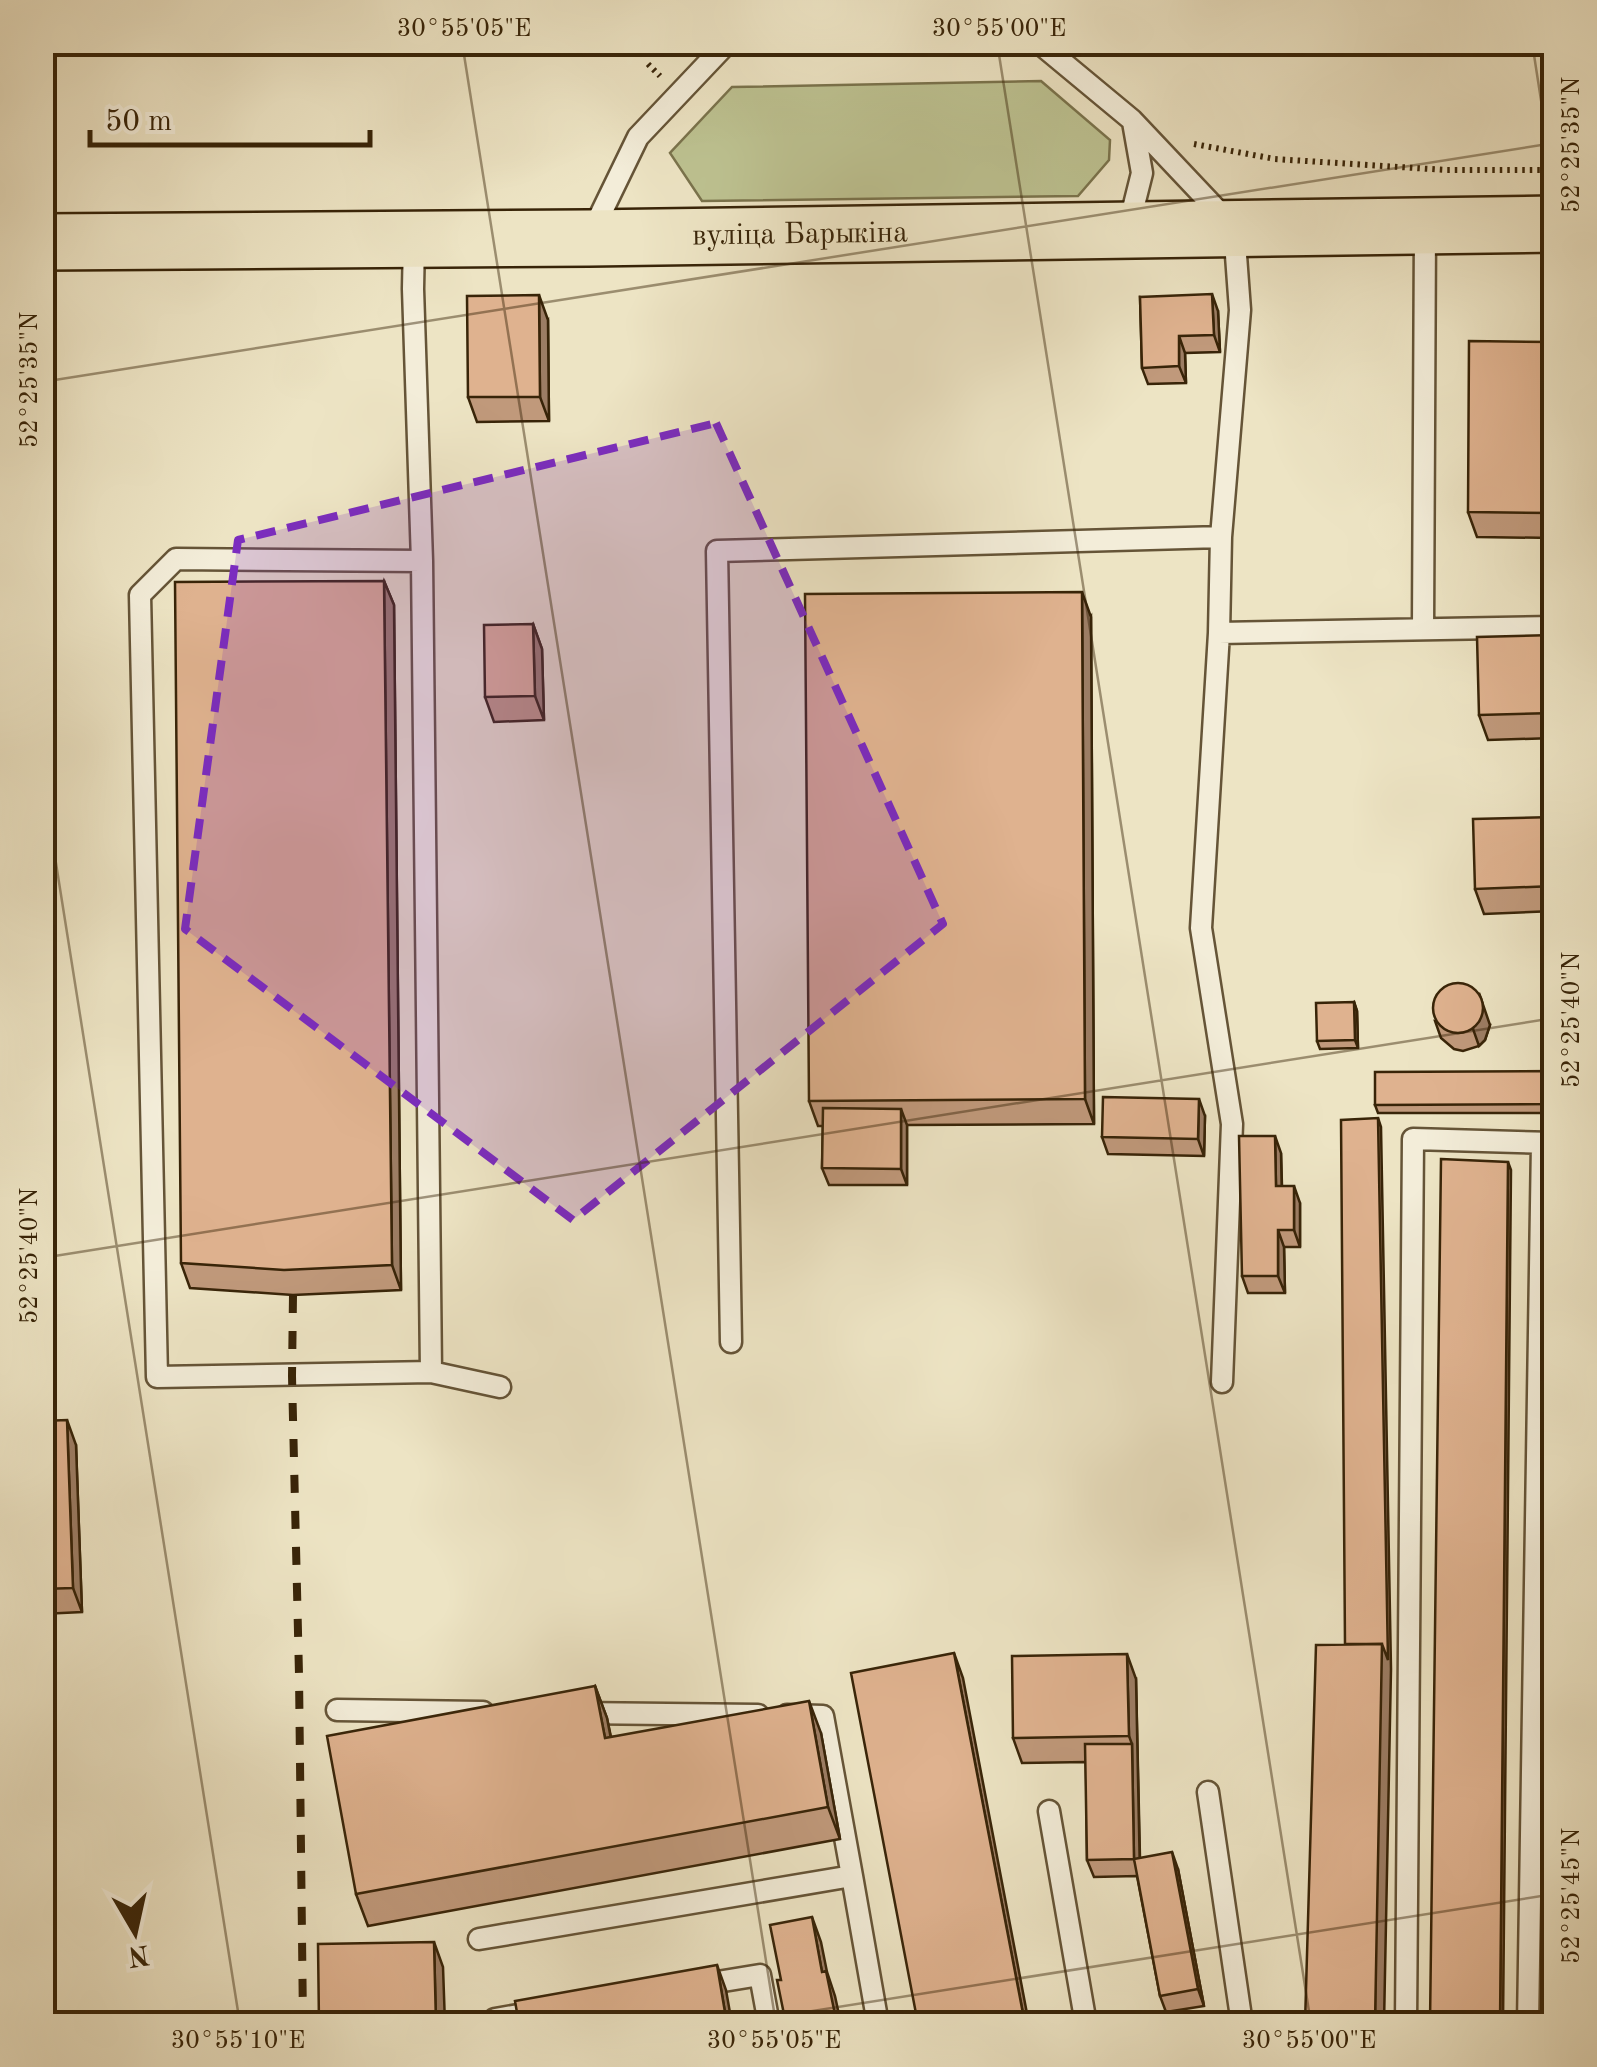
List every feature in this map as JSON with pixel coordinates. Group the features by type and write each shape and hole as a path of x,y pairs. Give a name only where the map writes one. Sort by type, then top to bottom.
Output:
{"main road":[{"name":"вуліца Барыкіна","path":"42,242 1554,224"}],"lane":[{"path":"589,238 638,138 728,42"},
{"path":"1038,42 1132,120 1234,228 1240,310 1221,538 1220,633 1201,928 1232,1124 1222,1382"},
{"path":"1102,232 1132,213 1142,173 1132,120"},
{"path":"1423,629 1425,226"},
{"path":"414,238 422,560 430,1372"},
{"path":"731,1342 718,551 1221,538"},
{"path":"422,560 176,559 140,594 157,1377 430,1372 500,1387"},
{"path":"1220,633 1554,627"},
{"path":"1406,2024 1412,1139 1548,1143 1528,2024"},
{"path":"337,1710 512,1712"},
{"path":"551,1712 823,1716 878,2024"},
{"path":"1208,1792 1242,2024"},
{"path":"1049,1811 1086,2024"},
{"path":"479,1939 852,1876"},
{"path":"684,1987 760,1974 769,2024"},
{"path":"496,2024 495,2019 570,2006"}],"path":[{"path":"1132,120 1196,145 1275,160 1446,170 1554,170"}],"highlighted area":[{"path":"716,423 943,924 573,1220 185,929 238,540"}],"green space":[{"path":"1041,81 1110,140 1109,160 1078,196 702,201 670,153 732,87"}],"building":[{"path":"1212,294 1214,335 1179,336 1179,366 1142,368 1140,297"},
{"path":"539,295 540,397 468,397 467,296"},
{"path":"1469,341 1554,342 1554,513 1468,512"},
{"path":"384,581 392,1265 284,1270 181,1263 175,582"},
{"path":"1082,592 1085,1099 809,1101 805,594"},
{"path":"533,624 535,696 485,697 484,625"},
{"path":"1554,635 1554,713 1479,715 1477,637"},
{"path":"1554,817 1554,886 1475,889 1473,819"},
{"path":"1458,983 1476,990 1483,1008 1476,1026 1458,1033 1440,1026 1433,1008 1440,990"},
{"path":"1354,1002 1355,1040 1317,1041 1316,1003"},
{"path":"1554,1071 1554,1104 1375,1105 1375,1072"},
{"path":"1103,1097 1199,1099 1198,1139 1102,1137"},
{"path":"823,1108 901,1109 901,1169 822,1168"},
{"path":"1378,1118 1388,1660 1382,1644 1345,1644 1341,1120"},
{"path":"1239,1136 1275,1136 1276,1186 1294,1186 1294,1230 1278,1230 1278,1276 1242,1276"},
{"path":"1441,1159 1508,1162 1500,2024 1430,2024"},
{"path":"67,1420 73,1588 42,1589 42,1421"},
{"path":"1382,1644 1375,2024 1305,2024 1316,1645"},
{"path":"954,1653 1025,2024 918,2024 851,1673"},
{"path":"1127,1654 1129,1736 1013,1738 1012,1656"},
{"path":"595,1686 605,1738 809,1701 828,1807 356,1894 327,1736"},
{"path":"1085,1744 1132,1744 1134,1859 1087,1860"},
{"path":"1554,1749 1554,2024 1550,2024"},
{"path":"1172,1852 1198,1989 1160,1996 1134,1859"},
{"path":"812,1917 837,2024 786,2024 770,1925"},
{"path":"434,1942 436,2024 319,2024 318,1944"},
{"path":"717,1965 727,2024 519,2024 515,2001"}],"railway":[{"path":"293,1295 303,2024"}]}
